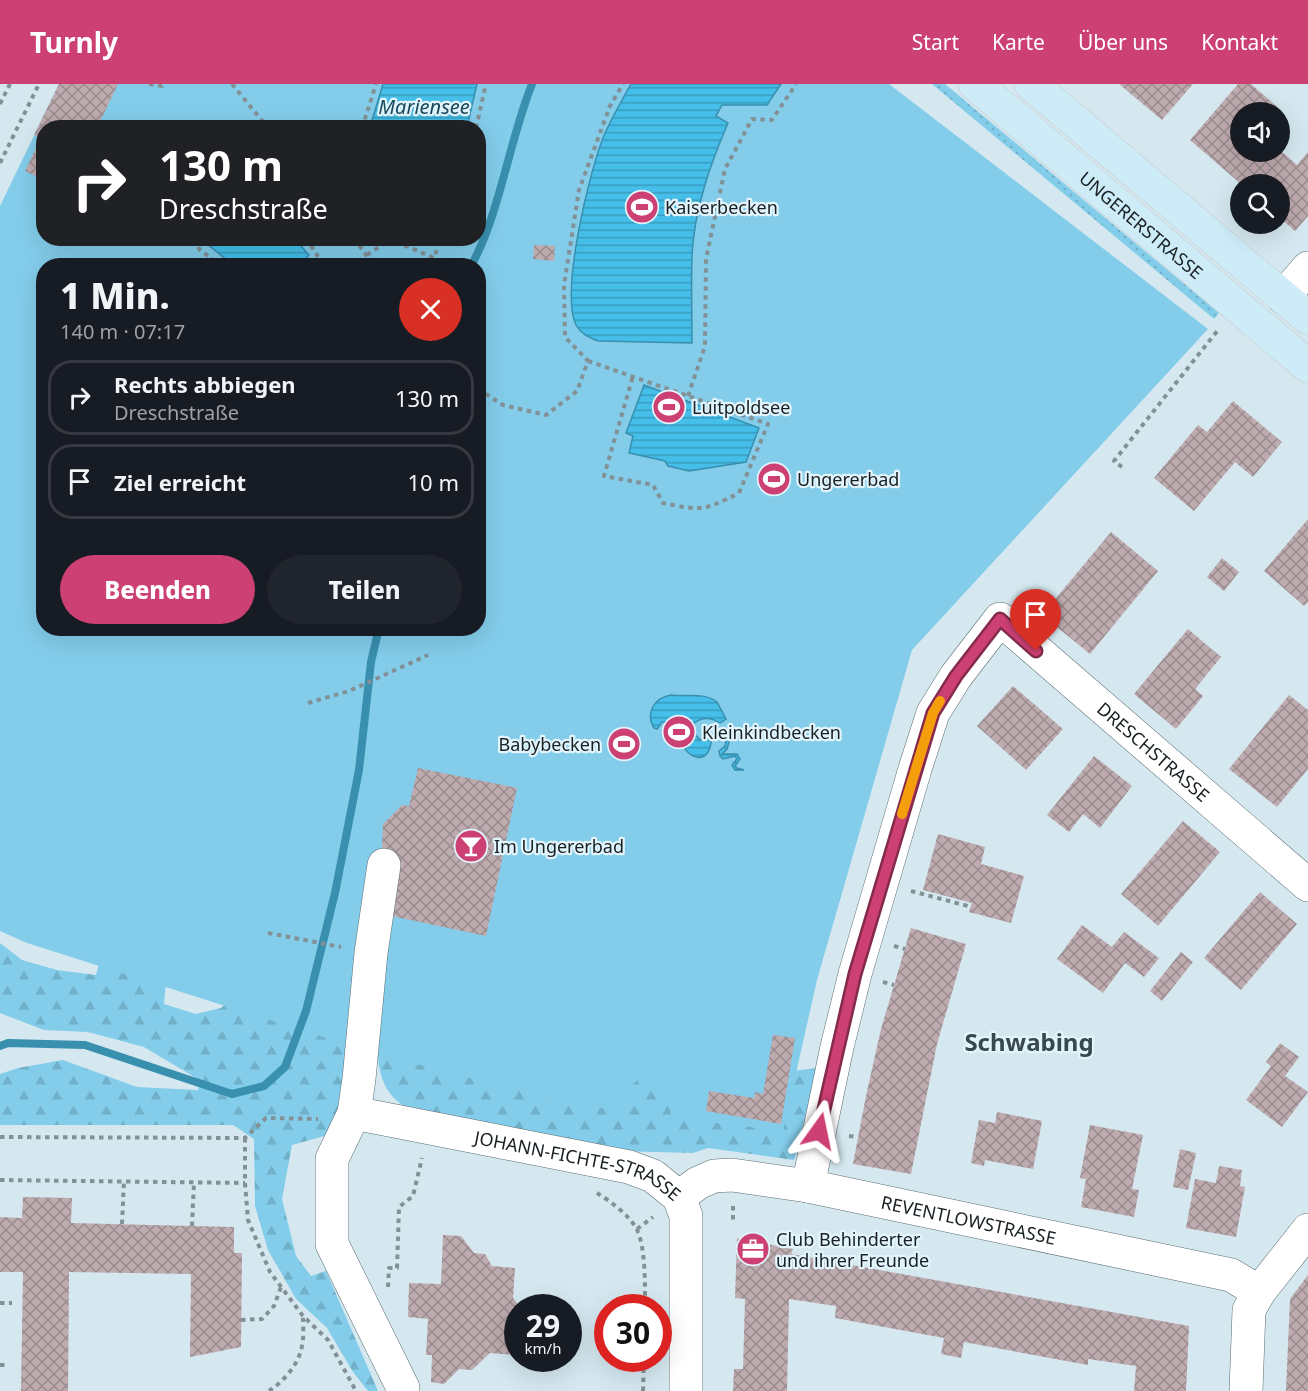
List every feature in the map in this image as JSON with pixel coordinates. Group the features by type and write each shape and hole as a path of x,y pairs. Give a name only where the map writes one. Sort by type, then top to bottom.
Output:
{"main road":[{"name":"UNGERERSTRASSE","path":"975,84 1308,366"},
{"name":"UNGERERSTRASSE","path":"1031,84 1308,318"}],"street":[{"path":"1283,297 1308,268"},
{"name":"DRESCHSTRASSE","path":"881,883 933,713 956,676 1000,619 1308,885"},
{"path":"384,865 371,953 354,1113 332,1159 332,1244 403,1388"},
{"path":"808,1186 837,1047 881,883"},
{"name":"JOHANN-FICHTE-STRASSE","path":"354,1113 629,1167 653,1176 679,1197 686,1216 686,1391"},
{"name":"REVENTLOWSTRASSE","path":"679,1197 698,1183 714,1176 732,1174 808,1186 1231,1275 1259,1292"},
{"path":"1246,1391 1249,1310 1259,1292 1308,1230"}],"path":[{"path":"0,104 10,84"},
{"path":"0,163 39,84"},
{"path":"149,84 162,86 163,84"},
{"path":"232,84 261,120"},
{"path":"365,120 376,84"},
{"path":"478,120 486,84"},
{"path":"623,84 610,106 579,190 564,285 565,336 588,360 633,376 688,396 768,424 739,493 708,508 693,510 663,503 653,485 604,476 633,376"},
{"path":"688,396 705,346 706,259 724,169 752,119 772,120 796,84"},
{"path":"198,246 211,258"},
{"path":"360,246 369,258"},
{"path":"367,255 379,246"},
{"path":"406,246 434,258"},
{"path":"1122,467 1114,461 1219,330"},
{"path":"486,393 503,405 546,415 577,391 588,360"},
{"path":"308,703 349,691 428,656"},
{"path":"881,883 968,906"},
{"path":"268,933 339,947"},
{"path":"0,1138 245,1138 266,1118 323,1119 354,1113"},
{"path":"388,1291 389,1268 397,1268 399,1207 413,1196 430,1128"},
{"path":"245,1138 248,1220 270,1272 303,1317 328,1340 356,1391"},
{"path":"0,1180 245,1183"},
{"path":"122,1224 124,1181"},
{"path":"192,1226 194,1182"},
{"path":"591,1191 605,1198 629,1218 637,1229 642,1255 644,1294"},
{"path":"241,1320 262,1318 274,1306 281,1287"},
{"path":"0,1303 12,1303"},
{"path":"269,1391 280,1383 295,1365 302,1346 303,1317"},
{"path":"0,1365 8,1365"},
{"path":"643,1391 644,1372"}],"green space":[{"name":"Ungererbad","path":"59,84 889,84 1208,329 912,650 817,980 783,1131 670,1117 672,1103 668,1087 658,1082 642,1079 631,1086 623,1111 559,1102 361,1049 27,943 0,931 0,206 36,132 36,246 486,246 486,120 42,120"},
{"path":"932,84 945,84 1219,313 1214,319"},
{"path":"470,636 475,636 483,781 339,1132 292,1145 282,1199 296,1256 311,1276 326,1271 378,1391 368,1391 353,1372 327,1328 296,1299 268,1250 255,1206 254,1139 233,1125 0,1125 0,1074 18,1068 63,1060 137,1087 198,1090 201,1081 144,1047 88,1032 44,1030 0,1013 0,943 22,960 57,970 96,975 101,956 166,982 164,1004 196,1014 221,1008 250,980"},
{"path":"377,1025 792,1071 818,1068 794,1160 708,1148 693,1153 579,1150 410,1110 390,1093 384,1084 379,1063"}],"water":[{"name":"Mariensee","path":"383,84 477,84 469,120 372,120"},
{"name":"Kaiserbecken","path":"631,84 781,84 767,105 722,105 716,116 728,123 709,171 693,239 692,343 598,341 585,335 576,325 572,308 572,286 574,259 585,200 605,133"},
{"path":"210,246 301,246 309,255 306,258 224,258"},
{"name":"Luitpoldsee","path":"644,385 759,428 746,462 689,471 668,466 665,461 629,453 633,436 626,433"},
{"name":"Kleinkindbecken","path":"671,695 701,696 717,702 726,719 720,723 710,719 700,720 694,723 693,733 701,740 718,731 731,735 727,749 722,754 737,754 740,759 735,766 744,770 735,770 732,765 737,759 735,756 723,759 720,756 719,751 725,746 727,736 719,734 712,737 708,752 698,757 668,739 665,722 662,722 657,729 654,728 650,717 653,707 660,699"},
{"name":"Babybecken","path":"624,729 635,733 639,744 635,755 624,759 613,755 609,744 613,733"}],"building":[{"path":"59,84 118,84 101,120 41,120"},
{"path":"1119,84 1193,84 1162,120"},
{"path":"1238,84 1251,84 1272,102 1230,102 1230,162 1290,162 1290,159 1297,165 1308,152 1308,216 1295,231 1290,227 1290,174 1230,175 1190,140"},
{"path":"36,148 36,176 25,171"},
{"path":"534,245 555,246 554,261 533,259"},
{"path":"1233,401 1282,442 1253,477 1235,462 1194,511 1154,478 1198,425 1207,432"},
{"path":"1308,519 1308,602 1304,606 1264,571"},
{"path":"1111,532 1158,571 1090,654 1042,615"},
{"path":"1222,558 1239,572 1224,591 1207,577"},
{"path":"1188,629 1221,657 1195,689 1203,696 1176,729 1134,694"},
{"path":"1013,686 1063,729 1026,770 977,726"},
{"path":"1289,695 1308,710 1308,769 1277,807 1229,769"},
{"path":"1094,756 1132,786 1100,828 1083,814 1069,832 1047,815"},
{"name":"Im Ungererbad","path":"418,768 517,788 486,936 387,915 394,865 382,847 383,824 402,805 409,806"},
{"path":"1183,821 1220,852 1158,926 1121,894"},
{"path":"938,834 985,847 981,864 1024,876 1011,923 969,912 972,903 923,890"},
{"path":"1260,892 1297,924 1241,990 1204,958"},
{"path":"1082,925 1112,947 1124,932 1159,958 1144,977 1125,963 1103,993 1057,959"},
{"path":"911,928 966,944 937,1044 911,1174 853,1164 881,1029"},
{"path":"1181,952 1193,962 1162,1001 1150,991"},
{"path":"773,1035 795,1038 781,1124 706,1111 709,1091 754,1098 755,1092 763,1094"},
{"path":"1280,1043 1299,1057 1285,1076 1308,1092 1282,1127 1246,1100 1271,1066 1266,1062"},
{"path":"997,1112 1042,1121 1033,1169 985,1160 984,1166 971,1163 979,1120 995,1123"},
{"path":"1090,1125 1143,1135 1132,1189 1139,1190 1134,1217 1081,1207 1086,1179 1080,1178"},
{"path":"1180,1149 1196,1153 1188,1190 1173,1187"},
{"path":"1219,1166 1242,1170 1240,1186 1245,1187 1236,1237 1186,1228 1195,1179 1216,1183"},
{"path":"23,1197 72,1198 71,1223 234,1227 234,1253 242,1253 241,1347 190,1357 191,1274 69,1272 68,1391 21,1391 23,1272 0,1272 0,1217 22,1218"},
{"path":"443,1235 461,1236 474,1253 485,1254 492,1266 515,1268 513,1294 504,1294 504,1354 490,1353 472,1370 459,1369 444,1384 431,1382 432,1355 426,1355 428,1319 408,1317 409,1283 441,1284"},
{"path":"737,1238 793,1249 791,1254 1189,1326 1186,1391 1134,1391 1136,1366 1088,1359 1088,1365 964,1342 961,1358 941,1354 944,1338 835,1318 836,1306 789,1299 787,1391 733,1391 734,1369 743,1369 745,1299 735,1298"},
{"path":"1308,1275 1308,1391 1286,1391 1290,1299"}],"waterway":[{"path":"486,234 532,84"},
{"path":"475,258 481,246"},
{"path":"0,1046 8,1043 85,1045 232,1094 264,1086 285,1067 306,1011 335,893 359,770 371,662 377,636"}],"slow traffic":[{"path":"902,814 933,713 940,701"}],"place":[{"name":"Kaiserbecken","path":"642,207"},
{"name":"Luitpoldsee","path":"669,407"},
{"name":"Ungererbad","path":"774,479"},
{"name":"Kleinkindbecken","path":"679,732"},
{"name":"Babybecken","path":"624,744"},
{"name":"Im Ungererbad","path":"471,846"},
{"name":"Club Behinderter und ihrer Freunde","path":"753,1249"}],"district":[{"name":"Schwabing","path":"1029,1041"}],"route":[{"path":"819,1131 855,974 933,713 956,676 1000,619 1036,651"}]}
